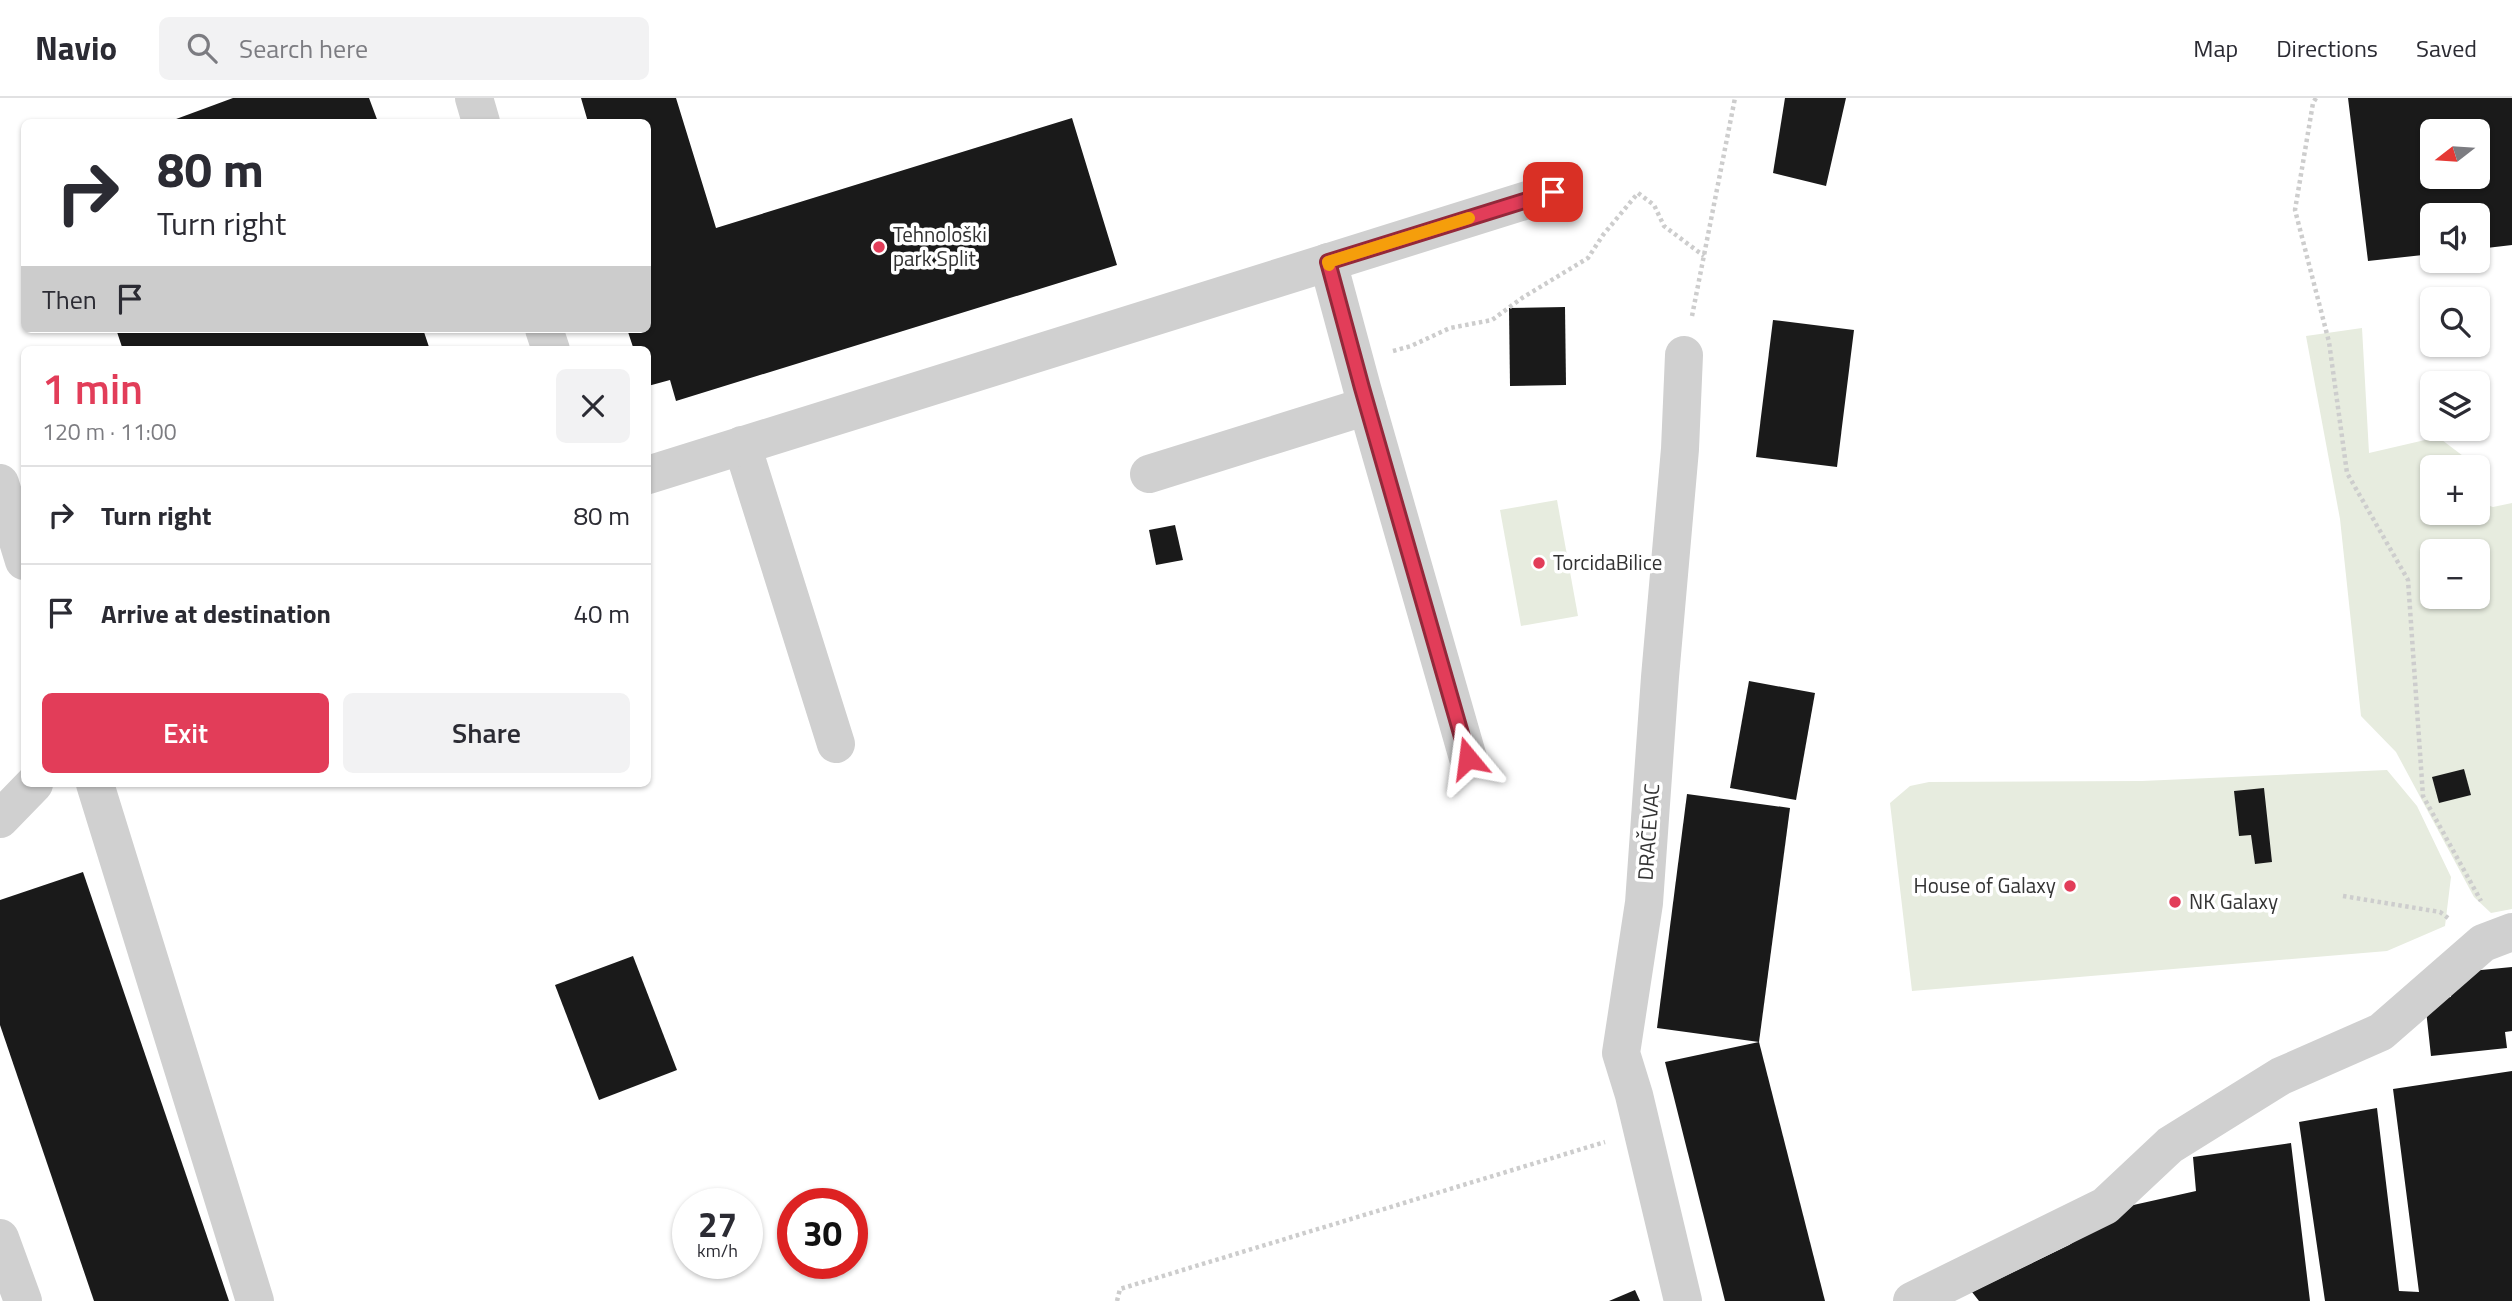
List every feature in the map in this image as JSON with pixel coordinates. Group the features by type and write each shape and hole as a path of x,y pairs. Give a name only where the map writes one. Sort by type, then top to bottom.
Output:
{"street":[{"path":"474,98 480,119"},
{"path":"651,474 1553,192"},
{"path":"1328,262 1468,758"},
{"name":"DRAČEVAC","path":"1683,1301 1643,1131 1621,1053 1644,903 1680,449 1684,355"},
{"path":"1149,474 1367,405"},
{"path":"742,445 836,744"},
{"path":"0,483 21,551"},
{"path":"0,818 31,787"},
{"path":"96,787 255,1301"},
{"path":"1912,1301 2105,1206 2170,1145 2281,1076 2381,1031 2498,937"},
{"path":"0,1238 23,1301"}],"path":[{"path":"1684,355 1735,98"},
{"path":"2316,98 2295,210 2329,342 2347,473 2408,580 2423,796 2498,937"},
{"path":"1355,363 1411,346 1450,328 1492,320 1522,298 1588,258 1603,235 1638,193 1654,205 1664,226 1704,256"},
{"path":"2343,896 2440,912 2498,937"},
{"path":"1117,1301 1120,1289 1643,1131"}],"shaded area":[{"path":"2362,328 2369,453 2421,441 2443,441 2462,455 2420,455 2420,525 2490,525 2490,506 2512,503 2512,909 2491,913 2474,897 2396,752 2361,716 2340,519 2306,336"},
{"name":"TorcidaBilice","path":"1557,500 1578,616 1521,626 1500,510"},
{"name":"NK Galaxy","path":"2387,770 2417,806 2451,877 2445,926 2387,951 1912,991 1890,803 1910,786 1929,782 2142,781"}],"building":[{"path":"233,98 369,98 377,119 176,119"},
{"name":"Tehnološki park Split","path":"581,98 676,98 716,228 1072,118 1117,265 676,401 670,380 651,385 651,346 633,346 628,333 651,333 651,119 587,119"},
{"path":"1785,98 1846,98 1826,186 1773,173"},
{"path":"2348,98 2512,98 2512,245 2490,248 2490,203 2420,203 2420,255 2368,261"},
{"path":"1565,307 1566,385 1510,386 1509,308"},
{"path":"1773,320 1854,330 1837,467 1756,457"},
{"path":"117,333 424,333 429,346 122,346"},
{"path":"1175,525 1183,560 1156,565 1149,530"},
{"path":"1749,681 1815,693 1796,800 1730,788"},
{"path":"2464,769 2471,795 2439,803 2432,777"},
{"path":"2264,788 2272,862 2255,864 2251,835 2239,836 2234,791"},
{"path":"1687,794 1790,808 1759,1042 1657,1028"},
{"path":"83,872 229,1301 94,1301 0,1025 0,900"},
{"path":"633,956 677,1070 599,1100 555,985"},
{"path":"2512,967 2512,1031 2505,1032 2507,1048 2431,1056 2426,1010 2440,998 2451,997 2450,978 2471,971"},
{"path":"1759,1042 1825,1301 1725,1301 1665,1062"},
{"path":"2512,1071 2512,1301 2325,1301 2299,1122 2377,1108 2399,1291 2419,1292 2393,1089"},
{"path":"2291,1143 2310,1301 1979,1301 1972,1292 2069,1245 2129,1206 2196,1191 2193,1157"},
{"path":"1635,1290 1640,1301 1609,1301"}],"slow traffic":[{"path":"1329,265 1328,262 1469,218"}],"place":[{"name":"Tehnološki park Split","path":"879,247"},
{"name":"TorcidaBilice","path":"1539,563"},
{"name":"House of Galaxy","path":"2070,886"},
{"name":"NK Galaxy","path":"2175,902"}],"route":[{"path":"1468,758 1328,262 1553,192"}]}
